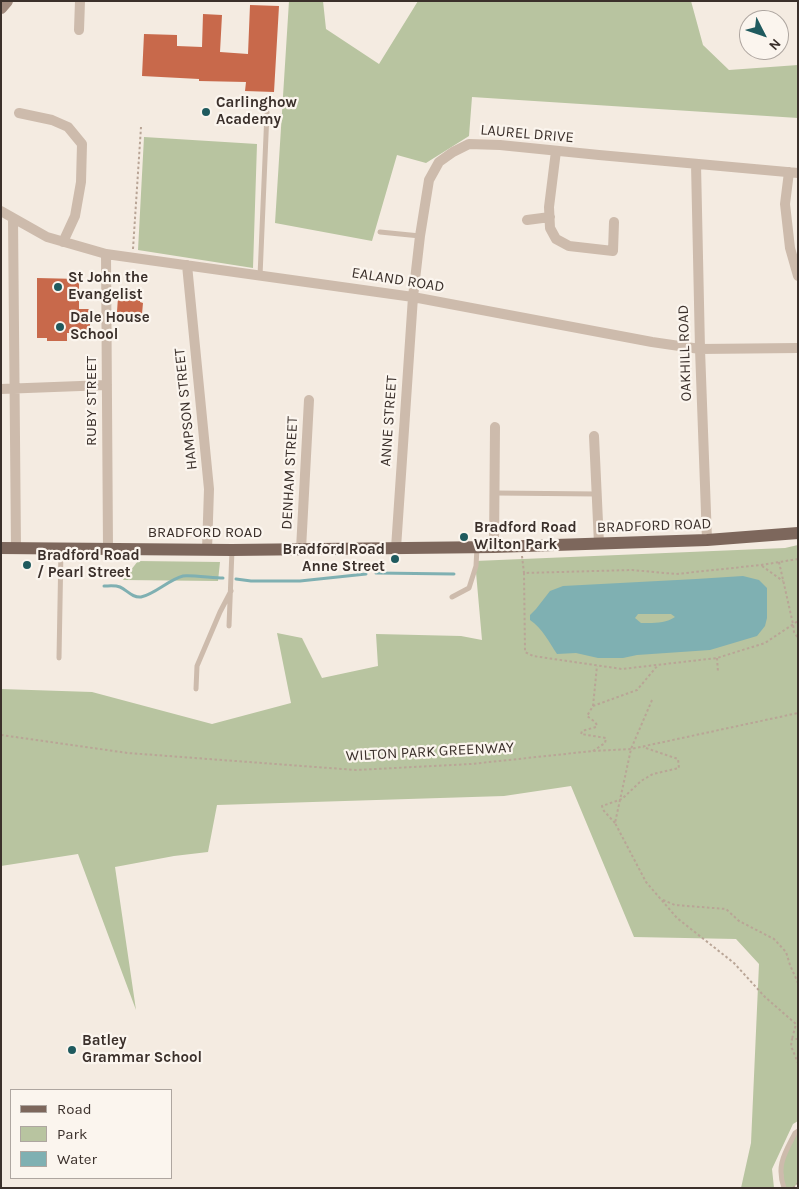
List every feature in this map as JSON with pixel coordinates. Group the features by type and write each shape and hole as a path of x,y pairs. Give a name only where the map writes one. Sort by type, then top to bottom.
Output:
{"main road":[{"name":"BRADFORD ROAD","path":"1,548 232,550 494,548 707,540 798,533"}],"street":[{"path":"1,8 7,1"},
{"path":"79,30 80,1"},
{"path":"19,113 52,120 68,127 82,144 81,182 75,216 63,242"},
{"name":"LAUREL DRIVE","path":"413,297 429,180 439,162 469,144 500,145 793,172"},
{"path":"556,151 549,207 550,228 556,239 568,246 613,250 614,222"},
{"name":"OAKHILL ROAD","path":"696,164 707,540"},
{"path":"793,172 785,204 790,248 798,276"},
{"name":"EALAND ROAD","path":"1,211 47,237 106,254 413,297 652,342 700,349 798,348"},
{"path":"527,220 550,217"},
{"path":"13,218 16,548"},
{"name":"RUBY STREET","path":"106,254 108,549"},
{"name":"HAMPSON STREET","path":"187,266 209,489 207,550"},
{"name":"ANNE STREET","path":"396,548 413,297"},
{"path":"1,389 107,385"},
{"name":"DENHAM STREET","path":"301,549 309,400"},
{"path":"494,548 495,427"},
{"path":"594,436 599,544"}],"lane":[{"path":"260,276 267,112"},
{"path":"380,232 420,236"},
{"path":"495,493 596,494"},
{"path":"452,597 469,588 476,566 477,548"},
{"path":"59,658 60,549"},
{"path":"229,626 232,550"},
{"path":"196,689 197,666 231,591"},
{"path":"784,1188 780,1178 782,1159 795,1133 798,1131"}],"path":[{"path":"133,258 141,127"},
{"path":"520,546 524,574 525,652 533,656 622,669 717,658 765,642 798,621"},
{"path":"524,574 632,570 676,574 761,565 798,558"},
{"path":"778,562 794,632 798,638"},
{"path":"761,565 783,581"},
{"path":"717,658 718,672"},
{"path":"593,706 637,690 658,665"},
{"path":"593,751 605,743 606,738 582,734 582,731 597,725 588,716 593,706 597,666"},
{"path":"615,823 631,749 652,700"},
{"name":"WILTON PARK GREENWAY","path":"1,735 128,753 356,770 471,764 593,751 631,749 798,713"},
{"path":"631,749 643,747 678,758 679,768 652,774 641,781 620,800 602,806 604,810 615,823 646,882 677,918 734,963 765,997 797,1024 791,1046 798,1064"},
{"path":"661,899 675,905 726,909 739,921 774,939 786,952 798,982"},
{"path":"792,1039 798,1039"},
{"path":"793,1188 798,1183"}],"green space":[{"path":"289,1 323,1 326,29 379,64 418,1 691,1 703,45 729,70 798,65 798,118 472,97 469,136 426,163 397,155 372,241 275,223"},
{"path":"144,137 257,144 253,268 138,250"},
{"path":"798,545 798,1121 793,1124 772,1169 774,1188 741,1188 751,1143 759,964 736,939 634,937 571,786 504,796 217,805 208,852 115,867 136,1010 78,854 1,866 1,689 92,692 212,724 291,703 277,633 302,638 322,678 378,666 376,634 461,636 482,640 475,561 785,548"},
{"path":"138,561 220,562 218,581 123,580"},
{"path":"798,1131 798,1183 793,1188 784,1188 782,1159"}],"water":[{"path":"743,576 759,580 767,588 767,618 765,626 757,636 710,650 637,655 623,658 598,658 576,653 557,654 542,631 530,620 530,615 550,591 563,586","holes":["638,614 671,614 675,617 658,623 641,623 635,618"]}],"building":[{"path":"250,5 279,6 274,92 245,91 246,82 199,81 199,79 142,76 144,34 177,35 177,46 202,47 203,14 222,15 220,52 248,54"},
{"path":"37,278 79,279 79,309 90,309 90,333 67,333 67,341 47,341 47,338 37,338"},
{"path":"128,289 141,290 142,314 117,312 118,297 128,298"}],"waterway":[{"path":"376,573 454,574"},
{"path":"236,579 251,581 300,581 366,574"},
{"path":"104,586 118,586 132,595 141,597 183,576 223,578"}],"place":[{"name":"Carlinghow Academy","path":"206,112"},
{"name":"St John the Evangelist","path":"58,287"},
{"name":"Dale House School","path":"60,327"},
{"name":"Bradford Road Wilton Park","path":"464,537"},
{"name":"Bradford Road Anne Street","path":"395,559"},
{"name":"Bradford Road / Pearl Street","path":"27,565"},
{"name":"Batley Grammar School","path":"72,1050"}]}
